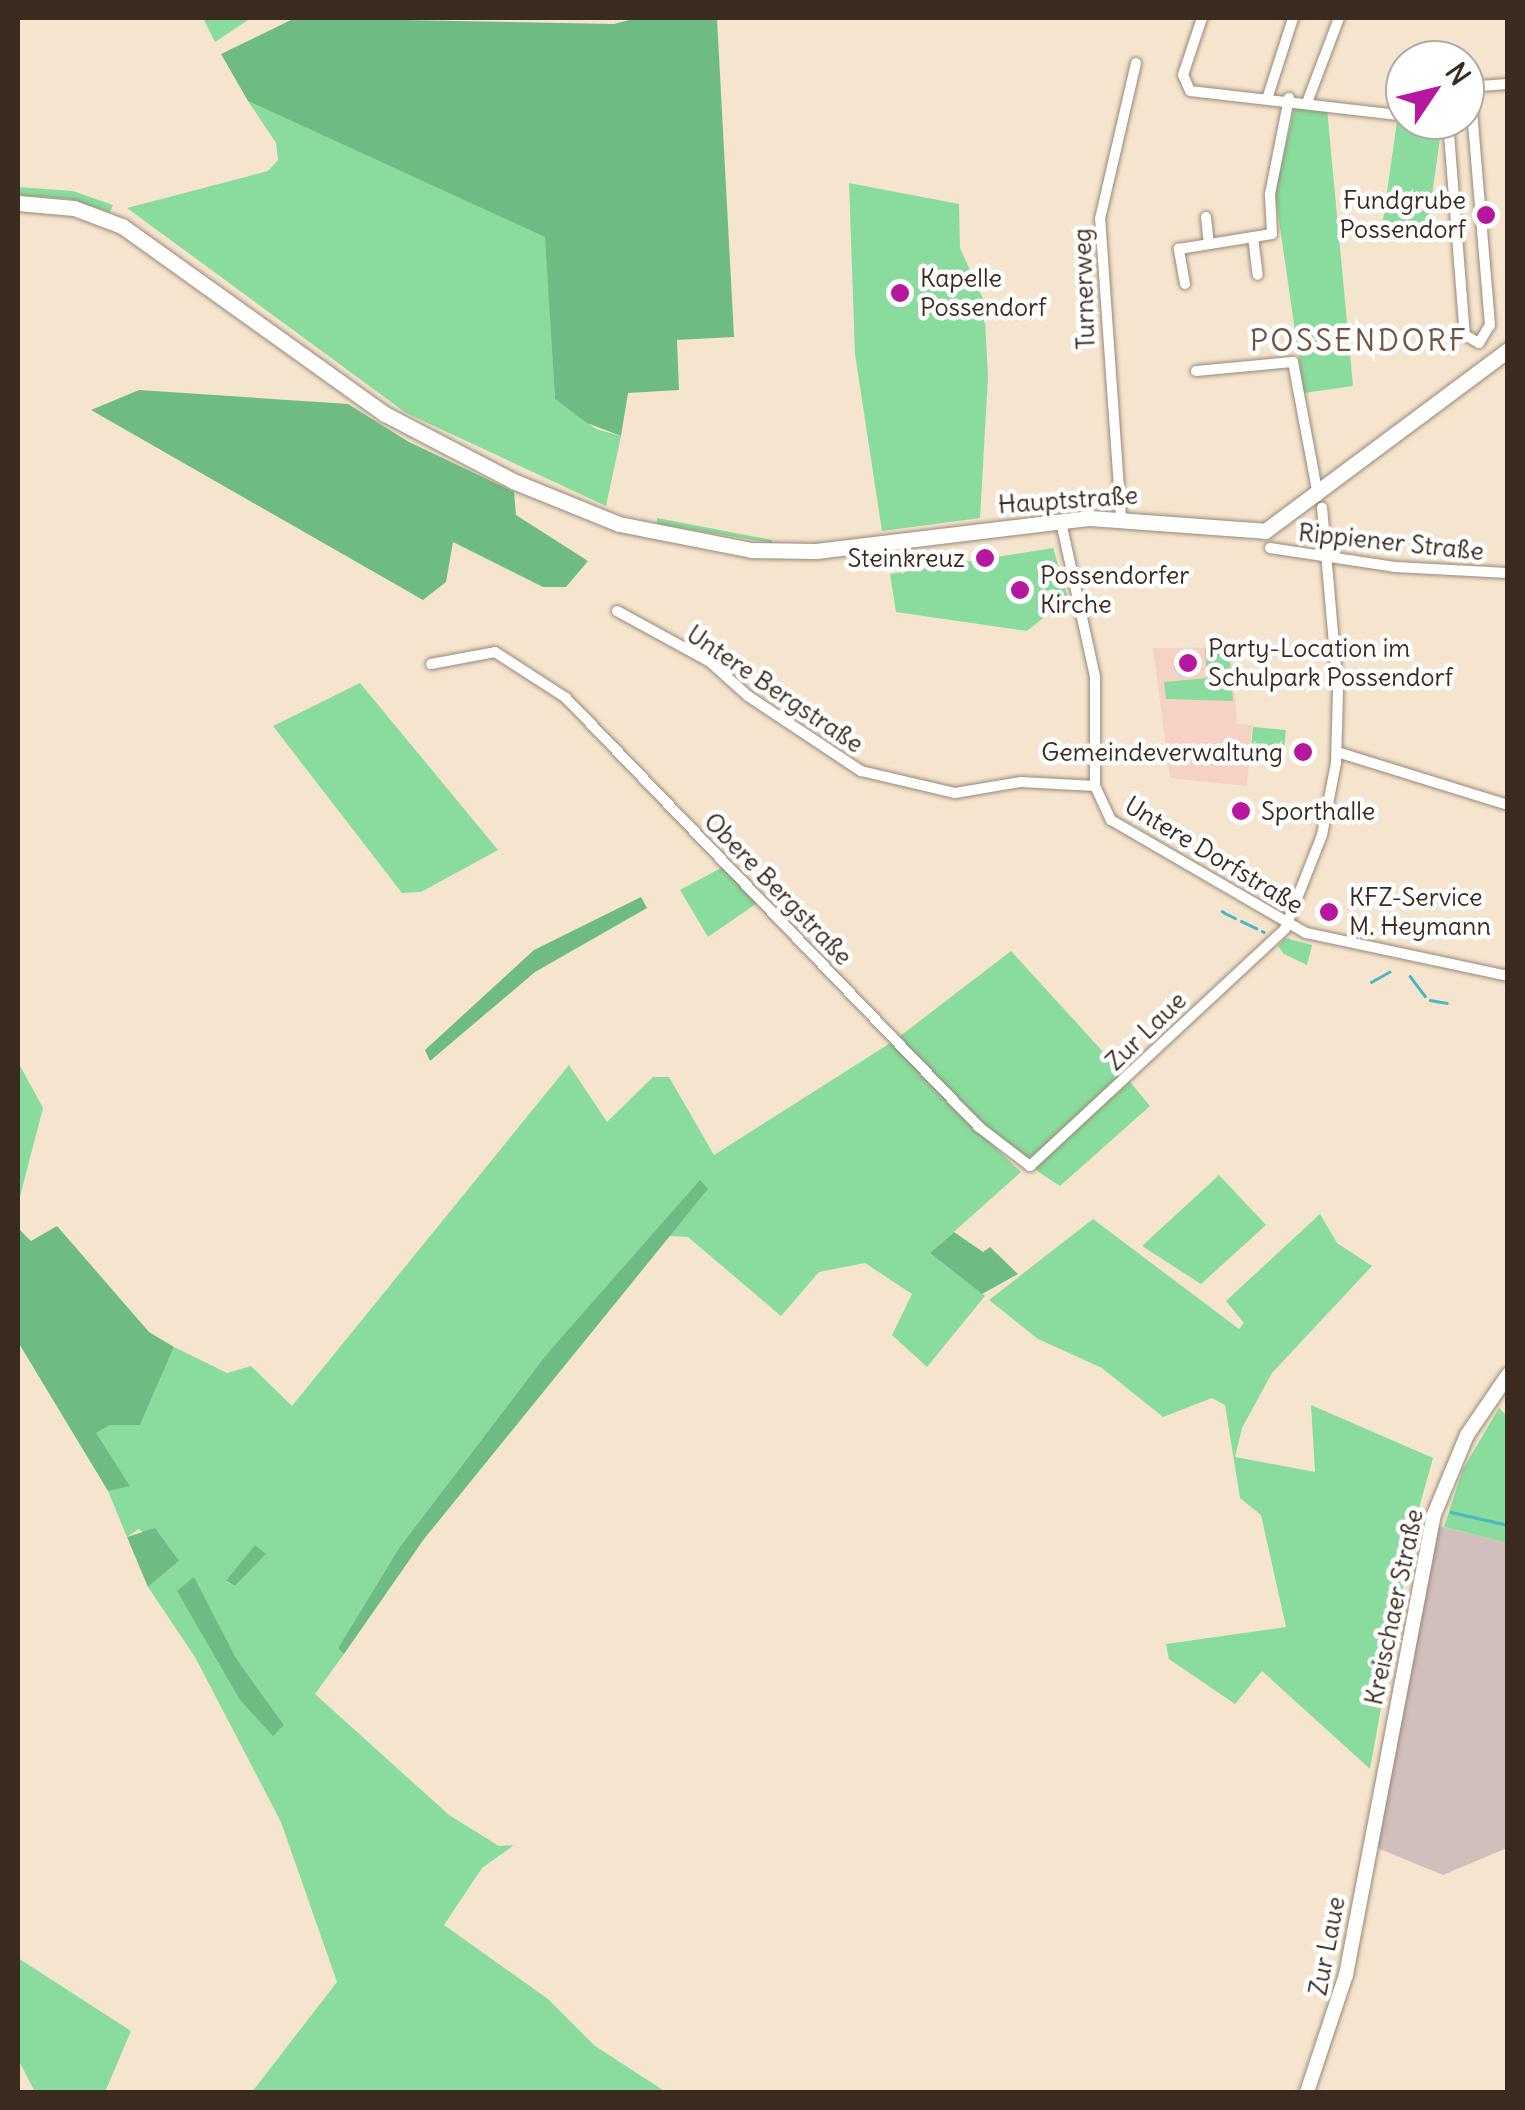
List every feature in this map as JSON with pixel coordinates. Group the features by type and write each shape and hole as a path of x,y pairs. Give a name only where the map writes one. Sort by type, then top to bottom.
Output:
{"main road":[{"name":"Hauptstraße","path":"18,203 74,208 122,226 385,414 513,481 619,524 751,550 816,551 1120,517 1248,533 1279,524 1320,502 1508,350"},
{"name":"Kreischaer Straße","path":"1378,1805 1433,1517 1467,1435 1508,1375"},
{"name":"Zur Laue","path":"1308,2092 1346,1976 1378,1805"}],"street":[{"path":"1202,18 1183,75 1190,91 1308,100 1385,113"},
{"path":"1268,96 1293,18"},
{"path":"1308,100 1339,18"},
{"name":"Turnerweg","path":"1120,517 1100,219 1136,62"},
{"path":"1185,284 1179,249 1272,234 1270,194 1289,98"},
{"path":"1450,140 1465,334 1479,342 1490,325 1467,140"},
{"path":"1206,216 1208,244"},
{"path":"1253,237 1258,274"},
{"path":"1196,371 1293,362 1320,502 1327,558 1337,752 1322,835 1288,923"},
{"path":"1061,522 1095,677 1095,786"},
{"name":"Rippiener Straße","path":"1270,548 1327,558 1508,574"},
{"name":"Untere Bergstraße","path":"617,612 710,662 748,696 861,771 955,794 1021,782 1095,786"},
{"name":"Obere Bergstraße","path":"431,664 495,652 566,698 979,1127 1030,1166"},
{"path":"1337,752 1508,805"},
{"name":"Untere Dorfstraße","path":"1095,786 1104,812 1126,831 1288,923 1324,938 1508,976"},
{"name":"Zur Laue","path":"1030,1166 1128,1081 1288,923"}],"shaded area":[{"path":"1232,647 1237,724 1252,725 1247,786 1170,778 1153,648"},
{"path":"1439,1526 1507,1543 1507,1848 1443,1875 1375,1847"}],"green space":[{"path":"203,18 251,18 215,42"},
{"path":"295,18 614,24 637,18 717,18 734,337 677,340 679,390 628,393 621,436 587,423 555,399 545,237 248,101 221,54"},
{"path":"248,101 546,237 555,399 596,429 621,436 606,506 406,413 127,208 268,171 278,160 276,143"},
{"path":"1295,105 1327,109 1353,386 1304,393 1275,193"},
{"path":"1394,140 1440,140 1427,228 1383,222"},
{"path":"849,183 959,204 960,248 984,301 988,377 980,518 882,531 855,354"},
{"path":"18,187 73,191 113,205 110,212 69,199 18,195"},
{"path":"139,390 348,404 409,442 514,492 516,515 588,561 566,587 543,587 453,542 446,582 423,600 91,410"},
{"path":"657,518 772,540 772,543 657,524"},
{"path":"1053,548 1068,598 1027,631 896,612 890,574"},
{"path":"1205,649 1229,649 1233,701 1166,699 1164,682 1207,678"},
{"path":"360,683 498,850 421,892 402,893 273,726"},
{"path":"1253,727 1286,730 1284,747 1252,744"},
{"path":"723,867 763,899 708,937 680,890"},
{"path":"641,897 647,908 535,972 430,1061 425,1050 534,950"},
{"path":"1285,938 1312,945 1307,965 1284,954 1278,946"},
{"path":"1011,951 1126,1077 1037,1154 1023,1159 977,1130 1021,1172 930,1253 985,1296 927,1367 892,1335 912,1294 865,1263 819,1272 781,1316 688,1237 669,1236 708,1189 546,1355 399,1548 338,1648 344,1654 315,1694 449,1815 499,1846 514,1845 482,1868 444,1925 548,1999 595,2046 666,2092 252,2092 337,1982 281,1822 195,1657 148,1587 178,1562 139,1529 127,1537 108,1491 129,1485 95,1433 110,1425 140,1425 174,1347 227,1373 251,1366 292,1406 569,1065 607,1122 653,1077 669,1077 714,1155 895,1040","holes":["255,1546 265,1555 235,1586 226,1582","194,1578 236,1658 284,1725 273,1735 240,1700 219,1661"]},
{"path":"18,1062 43,1108 18,1204"},
{"path":"1130,1082 1150,1106 1060,1186 1037,1171 1035,1165"},
{"path":"1219,1175 1266,1225 1201,1284 1142,1246"},
{"path":"700,1180 708,1189 424,1539 344,1654 338,1648 399,1548 546,1355"},
{"path":"1320,1214 1337,1243 1372,1266 1272,1373 1242,1428 1235,1457 1315,1472 1311,1405 1433,1458 1414,1526 1370,1769 1262,1671 1235,1704 1169,1659 1166,1644 1286,1627 1261,1515 1240,1498 1225,1405 1212,1398 1163,1417 1102,1368 1038,1339 989,1300 1093,1219 1239,1329 1244,1323 1226,1301"},
{"path":"57,1226 149,1332 174,1347 140,1425 110,1425 96,1433 130,1486 108,1491 18,1342 18,1228 31,1241"},
{"path":"954,1232 983,1252 990,1247 1018,1274 982,1294 930,1253"},
{"path":"1499,1408 1507,1416 1507,1543 1444,1527 1463,1469"},
{"path":"155,1528 179,1561 148,1587 127,1537"},
{"path":"255,1545 266,1554 235,1586 226,1581"},
{"path":"194,1577 236,1658 284,1725 273,1736 240,1700 177,1591"},
{"path":"18,1958 131,2031 105,2092 35,2092 18,2059"}],"water":[{"name":"Party-Location im Schulpark Possendorf","path":"1187,651 1196,655 1200,664 1196,673 1187,677 1178,673 1174,664 1178,655"}],"waterway":[{"path":"1227,914 1235,918"},
{"path":"1241,921 1256,928"},
{"path":"1371,982 1389,972"},
{"path":"1410,976 1425,996"},
{"path":"1430,1000 1447,1003"},
{"path":"1451,1512 1508,1525"}],"place":[{"name":"Fundgrube Possendorf","path":"1486,215"},
{"name":"Kapelle Possendorf","path":"900,293"},
{"name":"Steinkreuz","path":"985,558"},
{"name":"Possendorfer Kirche","path":"1020,590"},
{"name":"Party-Location im Schulpark Possendorf","path":"1188,663"},
{"name":"Gemeindeverwaltung","path":"1303,752"},
{"name":"Sporthalle","path":"1241,811"},
{"name":"KFZ-Service M. Heymann","path":"1329,912"}],"district":[{"name":"POSSENDORF","path":"1359,340"}]}
